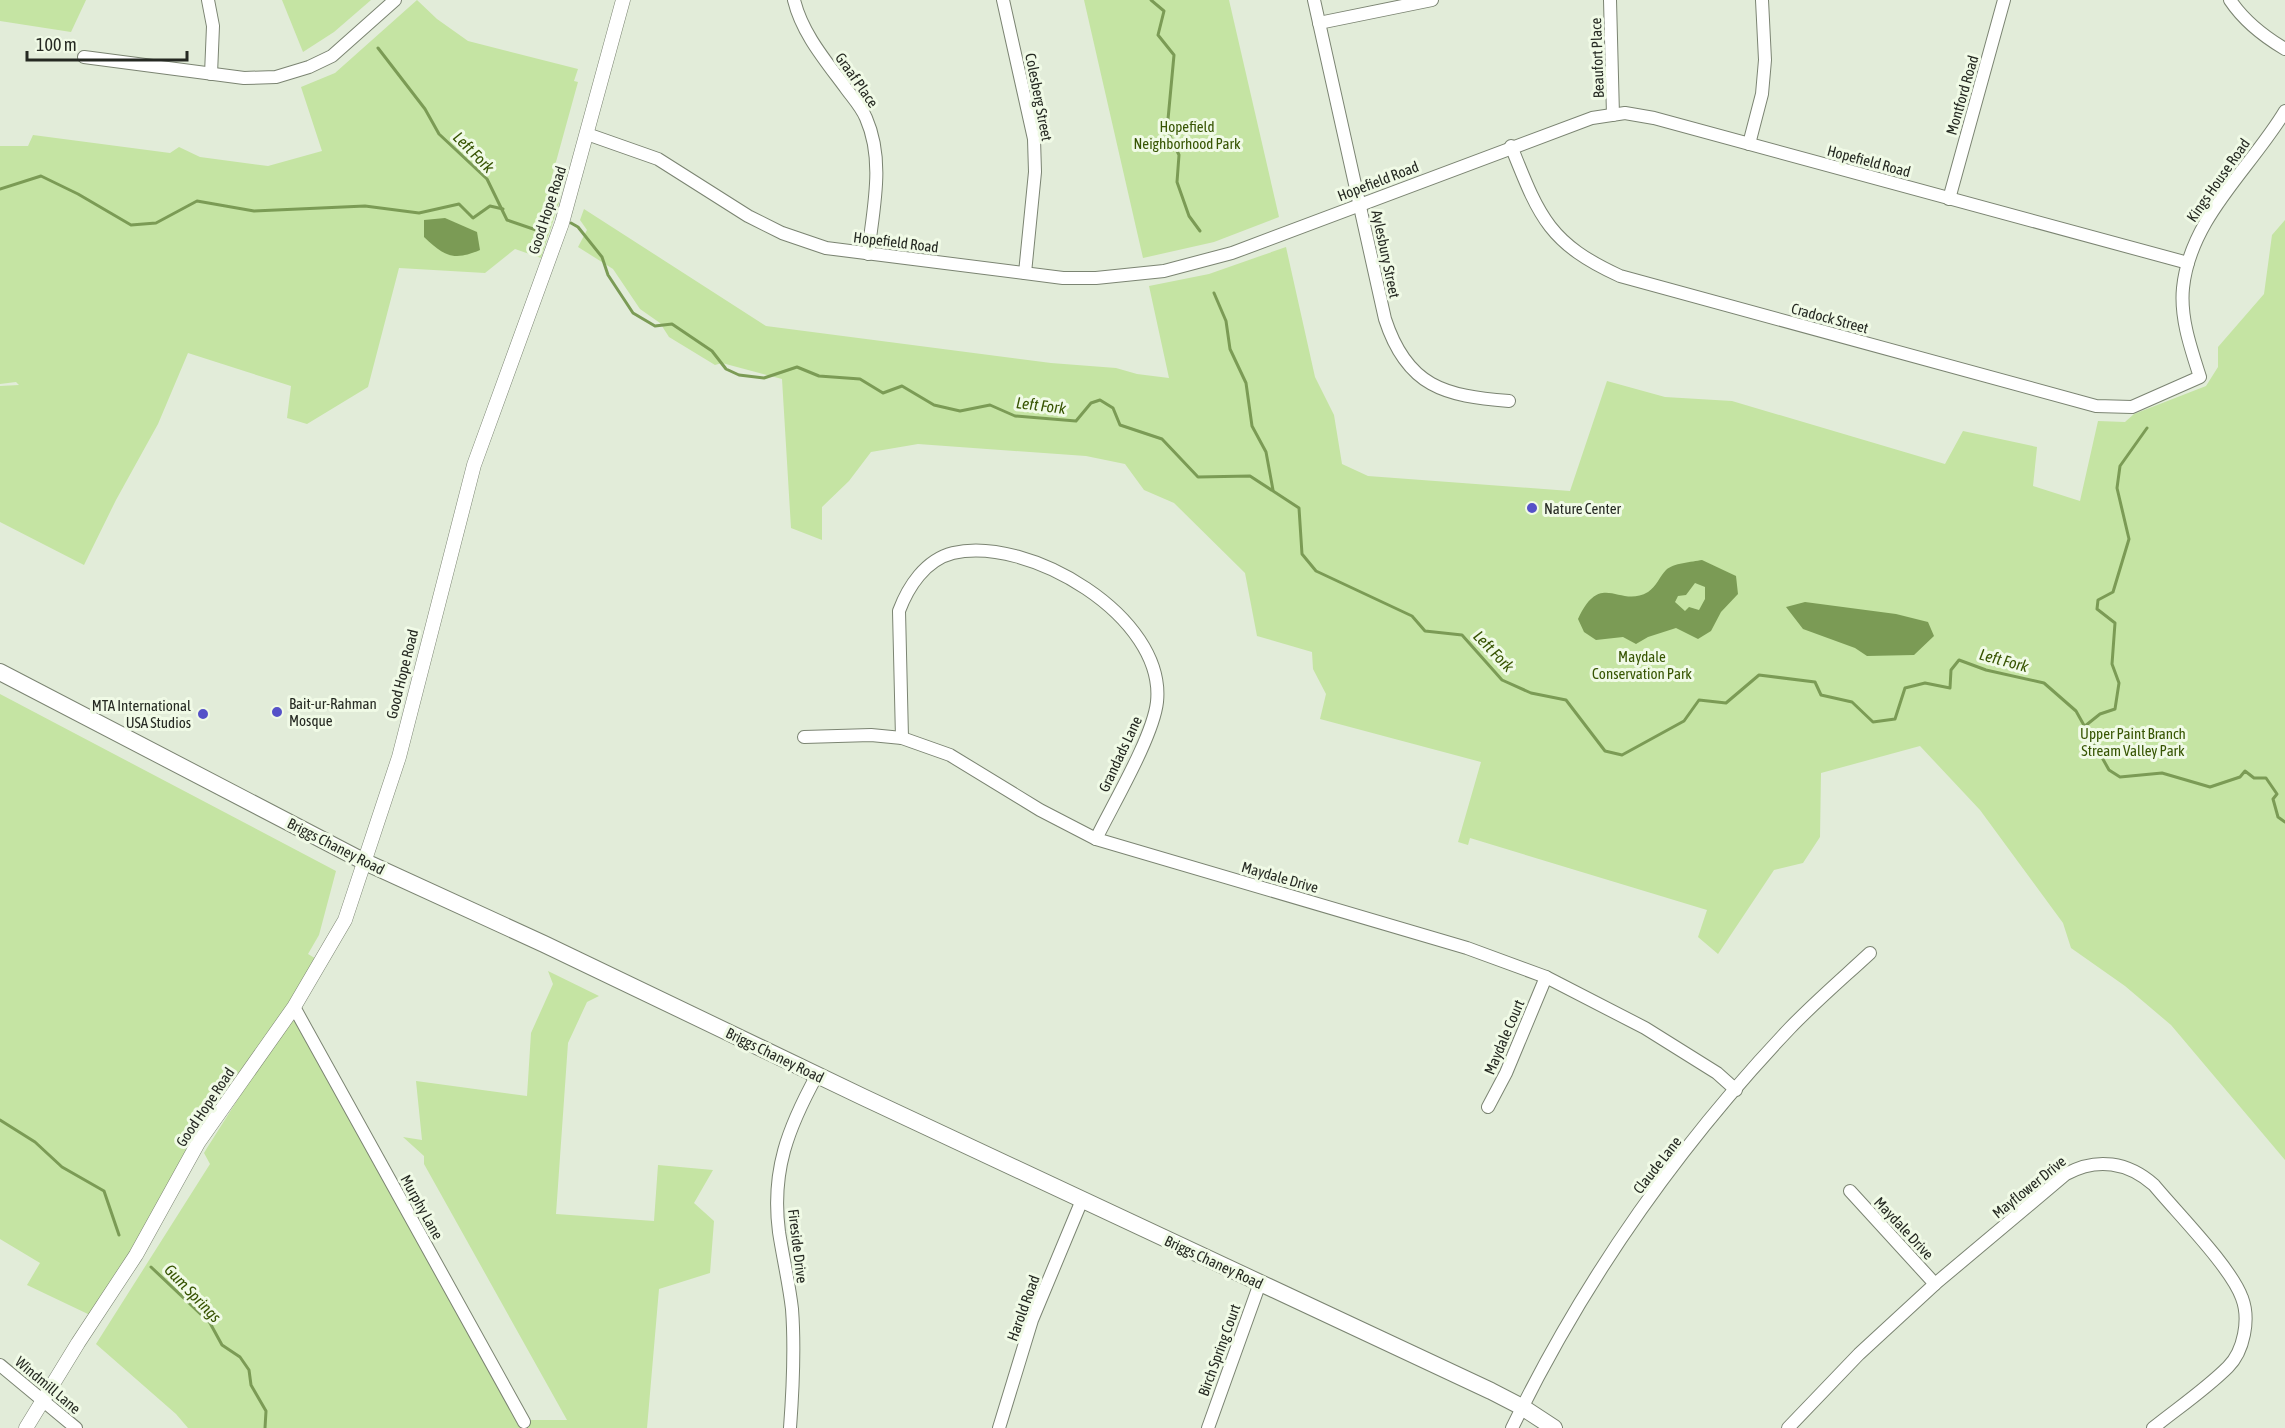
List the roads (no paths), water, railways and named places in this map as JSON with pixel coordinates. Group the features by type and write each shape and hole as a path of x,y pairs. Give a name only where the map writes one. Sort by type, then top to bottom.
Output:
{"main road":[{"name":"Briggs Chaney Road","path":"0,672 363,861 544,944 1522,1407 1554,1428"}],"street":[{"path":"208,0 213,26 211,74"},
{"path":"84,57 244,78 276,77 309,68 332,56 395,0"},
{"name":"Good Hope Road","path":"26,1428 136,1255 198,1143 294,1007 345,920 399,757 474,465 562,223 623,0"},
{"name":"Graaf Place","path":"794,0 798,15 816,48 860,108 873,139 877,172 868,254"},
{"name":"Colesberg Street","path":"1003,0 1034,139 1035,172 1024,273"},
{"name":"Aylesbury Street","path":"1314,0 1385,319 1392,341 1400,355 1423,379 1445,392 1468,398 1509,401"},
{"path":"1319,23 1432,0"},
{"name":"Beaufort Place","path":"1610,0 1613,115"},
{"path":"1749,144 1762,94 1765,60 1762,0"},
{"name":"Montford Road","path":"1949,199 2004,0"},
{"path":"2230,0 2240,15 2266,38 2285,49"},
{"name":"Kings House Road","path":"2200,377 2187,335 2184,310 2183,288 2188,263 2196,240 2208,218 2285,111"},
{"name":"Hopefield Road","path":"587,134 658,159 748,216 782,233 826,248 1024,273 1096,278 1164,271 1232,253 1511,146 1592,118 1625,113 1654,118 2188,263"},
{"name":"Cradock Street","path":"1511,146 1535,206 1551,228 1582,257 1620,276 2096,406 2132,407 2200,377"},
{"name":"Grandads Lane","path":"902,738 900,611 905,596 922,572 950,554 973,550 1018,558 1063,574 1096,595 1131,624 1151,656 1156,679 1157,701 1152,724 1096,839"},
{"name":"Maydale Drive","path":"804,737 871,735 902,738 950,755 1040,810 1096,839 1467,948 1545,977 1645,1028 1717,1073 1736,1090"},
{"name":"Claude Lane","path":"1512,1428 1619,1241 1659,1185 1790,1028 1870,953"},
{"name":"Maydale Court","path":"1488,1107 1506,1073 1545,977"},
{"name":"Murphy Lane","path":"294,1007 524,1422"},
{"name":"Fireside Drive","path":"790,1428 794,1376 792,1308 779,1230 777,1185 785,1140 817,1075"},
{"name":"Mayflower Drive","path":"1788,1428 1859,1354 1935,1284 2066,1174 2080,1166 2096,1163 2125,1166 2142,1174 2230,1275 2245,1309 2242,1343 2230,1365 2153,1428"},
{"name":"Maydale Drive","path":"1850,1191 1935,1284"},
{"name":"Harold Road","path":"999,1428 1032,1320 1082,1200"},
{"name":"Birch Spring Court","path":"1208,1428 1260,1283"},
{"name":"Windmill Lane","path":"0,1365 76,1428"}],"waterway":[{"path":"1151,0 1164,11 1158,35 1174,55 1167,130 1179,155 1177,182 1189,216 1200,231"},
{"name":"Left Fork","path":"378,48 425,109 439,134 487,179 507,220 539,231"},
{"path":"0,189 41,176 78,194 131,225 156,223 197,201 254,211 365,206 419,213 459,204 473,218 490,206 503,209"},
{"name":"Left Fork","path":"571,223 578,227 602,257 608,275 633,313 655,326 672,324 712,351 726,369 739,375 764,378 797,367 819,376 860,379 883,393 902,386 934,405 960,411 990,405 1015,416 1076,421 1091,403 1100,400 1113,408 1120,425 1162,439 1198,477 1250,476 1299,508 1302,554 1316,571 1412,616 1425,631 1462,635 1502,680 1531,693 1566,700 1605,751 1622,755 1684,721 1699,700 1726,703 1759,675 1815,682 1821,695 1852,702 1873,722 1895,719 1905,688 1925,683 1950,688 1951,670 1959,660 1986,670 2044,683 2076,711 2109,770 2120,777 2162,773 2210,787 2240,777 2245,771 2254,778 2266,778 2277,794 2273,799 2278,817 2285,822"},
{"path":"1214,293 1226,321 1230,349 1246,383 1252,426 1266,452 1273,490"},
{"path":"2085,726 2100,714 2115,709 2119,683 2112,664 2115,623 2097,609 2098,600 2113,592 2129,539 2117,488 2120,466 2147,428"},
{"name":"Gum Springs","path":"0,1120 35,1142 62,1167 104,1191 119,1235"},
{"name":"Gum Springs","path":"151,1267 210,1323 222,1345 240,1357 249,1370 251,1385 266,1411 265,1428"}],"place":[{"name":"Nature Center","path":"1532,508"},
{"name":"Bait-ur-Rahman Mosque","path":"277,712"},
{"name":"MTA International USA Studios","path":"203,714"}],"park label":[{"name":"Hopefield Neighborhood Park","path":"1187,134"},
{"name":"Maydale Conservation Park","path":"1642,664"},
{"name":"Upper Paint Branch Stream Valley Park","path":"2133,742"}]}
